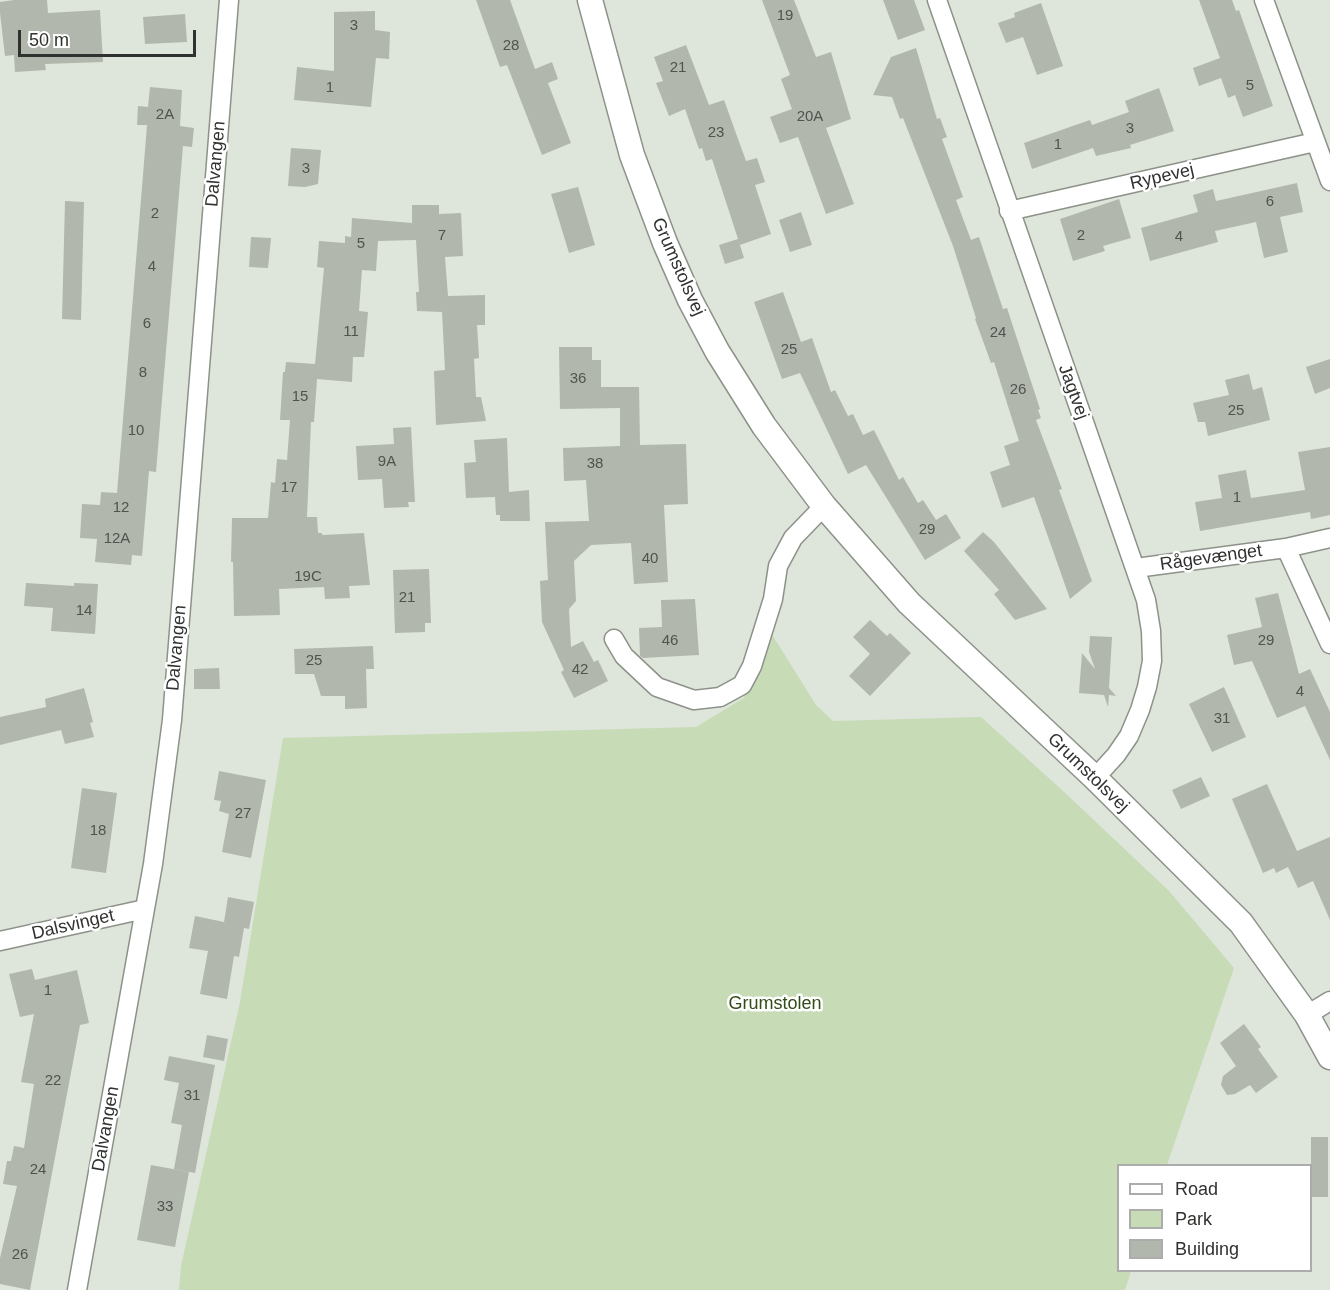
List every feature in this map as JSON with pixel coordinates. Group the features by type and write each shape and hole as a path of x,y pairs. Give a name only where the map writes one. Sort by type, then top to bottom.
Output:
{"street":[{"name":"Dalvangen","path":"77,1290 145,909 172,720 229,0"},
{"name":"Grumstolsvej","path":"590,0 632,155 665,243 690,300 717,351 764,426 824,506 909,603 1095,778 1241,923 1307,1015 1330,1058"},
{"name":"Jagtvej","path":"937,0 1146,600 1151,631 1152,661 1147,687 1129,736 1116,755 1095,778"},
{"path":"1264,0 1330,181"},
{"name":"Rypevej","path":"1009,211 1315,142"},
{"path":"614,639 624,656 657,687 694,700 720,697 742,685 752,666 773,600 778,566 793,538 824,506"},
{"name":"Rågevænget","path":"1136,568 1286,548 1330,538"},
{"name":"Rågevænget","path":"1286,548 1330,644"},
{"name":"Dalsvinget","path":"0,941 145,909"},
{"path":"1307,1015 1330,1001"}],"green space":[{"name":"Grumstolen","path":"771,633 816,705 833,721 981,717 1169,891 1234,968 1167,1164 1117,1164 1117,1272 1131,1272 1125,1290 179,1290 181,1266 240,1002 283,738 696,727 744,698"}],"building":[{"path":"47,0 48,13 100,10 103,62 45,64 46,70 15,72 14,55 5,56 0,13 0,2"},
{"path":"476,0 510,0 535,69 552,62 558,79 548,83 571,143 542,155 507,65 500,67"},
{"path":"762,0 794,0 816,57 831,52 851,119 826,128 854,204 826,214 798,137 780,143 770,117 792,109 781,79 790,75"},
{"path":"883,0 914,0 925,30 898,40"},
{"path":"1199,0 1232,0 1236,11 1239,10 1273,106 1243,117 1235,95 1228,98 1221,78 1199,86 1193,68 1220,58"},
{"path":"1041,3 1063,66 1037,75 1023,37 1006,43 998,23 1015,17 1014,13"},
{"path":"375,11 375,30 390,32 389,59 376,58 371,107 294,100 297,67 334,71 334,12"},
{"path":"185,14 187,42 145,44 143,17"},
{"path":"686,45 709,105 724,100 746,161 757,158 765,182 755,185 771,234 740,245 712,159 706,161 702,148 699,149 685,109 669,116 656,83 663,81 654,57"},
{"path":"916,48 937,119 940,118 947,137 942,139 963,197 956,200 971,240 979,237 1003,309 1007,308 1040,409 1038,410 1041,418 1036,420 1062,489 1059,490 1092,581 1070,599 1034,497 1002,508 990,472 1010,465 1004,446 1019,441 994,362 991,363 975,319 953,246 903,118 900,119 892,97 873,95 891,57"},
{"path":"150,87 182,90 180,126 194,128 192,147 183,146 156,472 149,471 142,556 132,555 131,565 95,562 97,539 80,538 82,504 100,505 101,492 117,493 147,125 137,125 138,106 148,107"},
{"path":"1159,88 1174,131 1130,145 1131,148 1096,156 1093,148 1032,169 1024,143 1090,120 1092,125 1129,112 1125,101"},
{"path":"291,148 321,150 318,184 305,187 288,186"},
{"path":"1297,183 1303,212 1280,217 1288,252 1264,258 1256,222 1215,231 1218,242 1150,261 1141,228 1198,212 1193,195 1213,189 1216,201"},
{"path":"578,187 595,245 569,253 551,194"},
{"path":"1119,199 1131,238 1103,246 1105,251 1073,261 1060,219"},
{"path":"65,201 84,202 81,320 62,319"},
{"path":"412,205 439,205 439,214 461,213 463,256 445,257 448,296 485,295 485,325 477,325 479,358 474,359 476,397 481,397 486,421 436,425 434,371 445,370 442,312 417,311 416,292 419,292 416,240 378,241 376,271 362,270 359,311 368,312 364,357 353,357 352,382 317,379 314,422 311,422 307,517 317,517 318,533 322,535 364,533 370,585 349,586 350,598 325,599 324,587 279,589 280,615 234,616 233,562 231,562 232,518 268,518 271,482 275,483 277,459 287,460 290,420 280,420 283,372 285,372 286,362 315,364 324,268 317,267 319,241 345,243 345,236 351,237 352,218 412,223"},
{"path":"801,212 812,245 790,252 779,220"},
{"path":"251,237 271,238 268,268 249,267"},
{"path":"738,239 744,258 725,264 719,245"},
{"path":"783,292 801,342 812,338 831,392 835,390 848,416 853,414 863,435 874,430 899,480 903,477 918,503 923,500 936,520 946,514 961,538 925,560 866,465 848,474 800,373 782,379 754,302"},
{"path":"559,347 592,347 592,360 601,360 601,387 639,387 640,445 686,444 688,504 664,505 668,582 634,584 631,543 591,545 574,561 576,601 569,609 571,647 583,641 594,662 598,660 608,681 574,698 561,672 564,670 542,622 540,581 548,580 545,522 589,521 586,480 564,481 563,448 620,446 620,408 560,409"},
{"path":"1330,359 1330,388 1315,394 1306,367"},
{"path":"1249,374 1253,390 1262,387 1270,420 1208,436 1205,422 1198,422 1193,403 1229,395 1225,380"},
{"path":"411,427 415,502 408,502 409,507 384,508 382,479 358,480 356,446 394,444 393,428"},
{"path":"507,438 509,492 529,490 530,521 500,521 500,515 496,515 495,497 466,498 464,463 476,462 474,440"},
{"path":"1330,447 1330,515 1311,519 1310,512 1200,531 1195,502 1222,498 1218,475 1246,470 1251,498 1305,490 1298,452"},
{"path":"983,532 994,542 1047,609 1015,620 994,594 999,590 964,551"},
{"path":"429,569 431,623 425,623 425,632 395,633 393,570"},
{"path":"26,583 74,586 74,583 98,584 95,634 51,631 53,608 24,606"},
{"path":"1278,593 1299,674 1310,669 1330,712 1330,760 1305,706 1277,718 1252,661 1234,665 1227,635 1262,627 1255,598"},
{"path":"695,599 699,655 643,658 640,656 639,628 662,627 661,600"},
{"path":"870,620 887,636 890,633 911,653 870,696 849,676 870,654 853,637"},
{"path":"1090,636 1112,637 1109,688 1116,696 1109,695 1108,707 1104,695 1079,693 1082,653 1095,669 1089,652"},
{"path":"373,646 374,669 366,669 367,708 345,709 345,696 321,696 314,674 295,674 294,649"},
{"path":"219,668 220,689 194,689 194,669"},
{"path":"1224,687 1246,737 1212,752 1189,704"},
{"path":"84,688 93,722 90,723 94,737 65,744 61,730 0,745 0,717 46,707 45,699"},
{"path":"219,771 266,780 251,858 222,852 229,814 219,811 221,801 214,800"},
{"path":"1201,777 1210,796 1181,809 1172,790"},
{"path":"1267,784 1297,851 1330,837 1330,920 1313,881 1298,888 1288,867 1276,873 1274,868 1263,873 1232,799"},
{"path":"82,788 117,793 106,873 71,868"},
{"path":"228,897 254,902 249,929 244,928 239,957 234,956 227,999 200,994 208,951 189,948 195,916 224,922"},
{"path":"32,969 35,980 77,970 89,1023 80,1025 30,1290 0,1284 0,1258 17,1186 3,1184 7,1161 11,1161 14,1146 24,1148 34,1084 21,1082 34,1014 20,1017 9,974"},
{"path":"1244,1024 1261,1047 1258,1049 1278,1077 1256,1093 1250,1085 1235,1094 1227,1095 1221,1085 1223,1076 1236,1066 1220,1043"},
{"path":"207,1035 228,1039 224,1061 203,1057"},
{"path":"169,1056 215,1065 195,1173 174,1169 182,1125 171,1123 179,1083 164,1080"},
{"path":"1311,1137 1328,1137 1328,1197 1312,1197"},
{"path":"151,1165 189,1172 175,1247 137,1240"}]}
